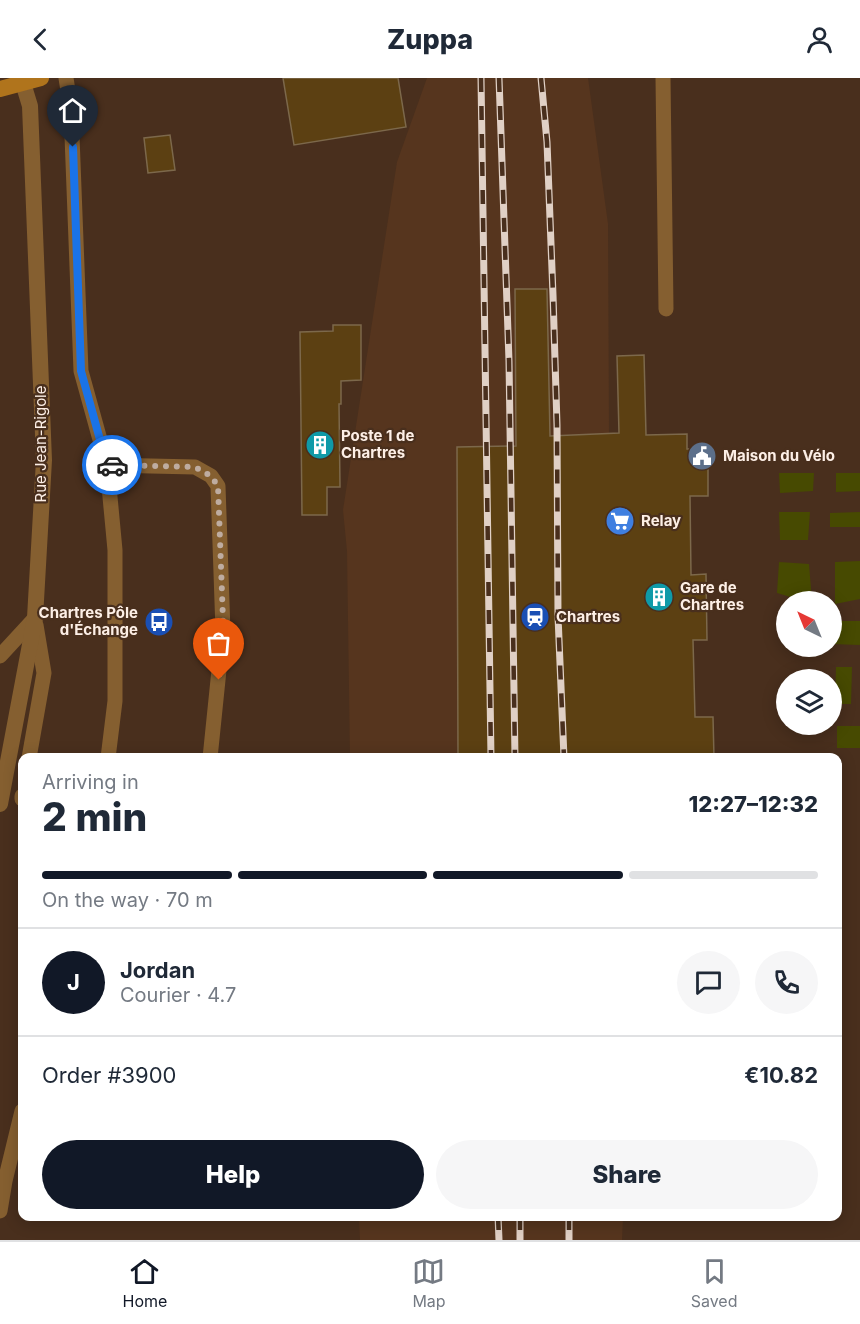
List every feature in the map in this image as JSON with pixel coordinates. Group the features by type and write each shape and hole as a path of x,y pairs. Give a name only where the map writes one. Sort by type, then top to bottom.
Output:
{"main road":[{"path":"0,89 41,78"}],"street":[{"name":"Rue Jean-Rigole","path":"0,804 34,618 44,460 30,106 23,83"}],"lane":[{"path":"66,78 72,132 81,371 107,465 116,585 115,701 109,753"},
{"path":"663,78 666,309"},
{"path":"107,465 195,467 211,476 218,486 223,631 211,753"},
{"path":"0,656 34,618"},
{"path":"30,753 44,673 34,618"},
{"path":"0,1211 18,1128"}],"shaded area":[{"path":"427,78 588,78 608,224 609,434 612,437 687,434 687,449 708,449 708,496 690,496 691,574 706,574 707,640 693,640 695,716 713,717 714,753 350,753 347,551 343,510 397,162"},
{"path":"779,473 814,473 813,491 780,493"},
{"path":"836,473 860,473 860,491 836,492"},
{"path":"779,512 810,512 808,540 780,540"},
{"path":"860,512 860,527 830,527 830,513"},
{"path":"860,561 860,599 842,603 842,591 835,591 835,562"},
{"path":"779,562 809,564 811,591 777,591"},
{"path":"842,621 860,621 860,645 842,644"},
{"path":"836,667 852,667 851,704 842,704 842,669 836,669"},
{"path":"842,726 860,726 860,748 837,748 837,735 842,735"},
{"path":"359,1221 623,1221 622,1240 360,1240"}],"building":[{"path":"283,78 398,78 406,127 294,145"},
{"path":"170,135 175,170 148,173 144,138"},
{"path":"515,289 547,289 550,436 619,433 617,356 644,355 646,435 687,434 687,449 708,449 708,496 690,496 691,575 706,574 707,640 693,640 695,717 713,717 714,753 458,753 457,447 516,446"},
{"name":"Poste 1 de Chartres","path":"333,325 361,325 361,380 341,381 340,487 327,487 327,515 302,515 300,332 333,331"}],"railway":[{"path":"481,78 491,753"},
{"path":"499,78 509,361 515,753"},
{"path":"541,78 547,142 553,295 557,425 558,616 564,753"},
{"path":"498,1221 499,1240"},
{"path":"520,1221 520,1240"},
{"path":"569,1221 569,1240"}],"way so far":[{"path":"112,465 195,467 211,476 218,486 223,620 219,680"}],"place":[{"name":"Poste 1 de Chartres","path":"320,445"},
{"name":"Maison du Vélo","path":"702,456"},
{"name":"Relay","path":"620,521"},
{"name":"Gare de Chartres","path":"659,597"},
{"name":"Chartres","path":"535,617"},
{"name":"Chartres Pôle d'Échange","path":"159,622"}],"route":[{"path":"73,147 81,371 107,465 112,465"}]}
